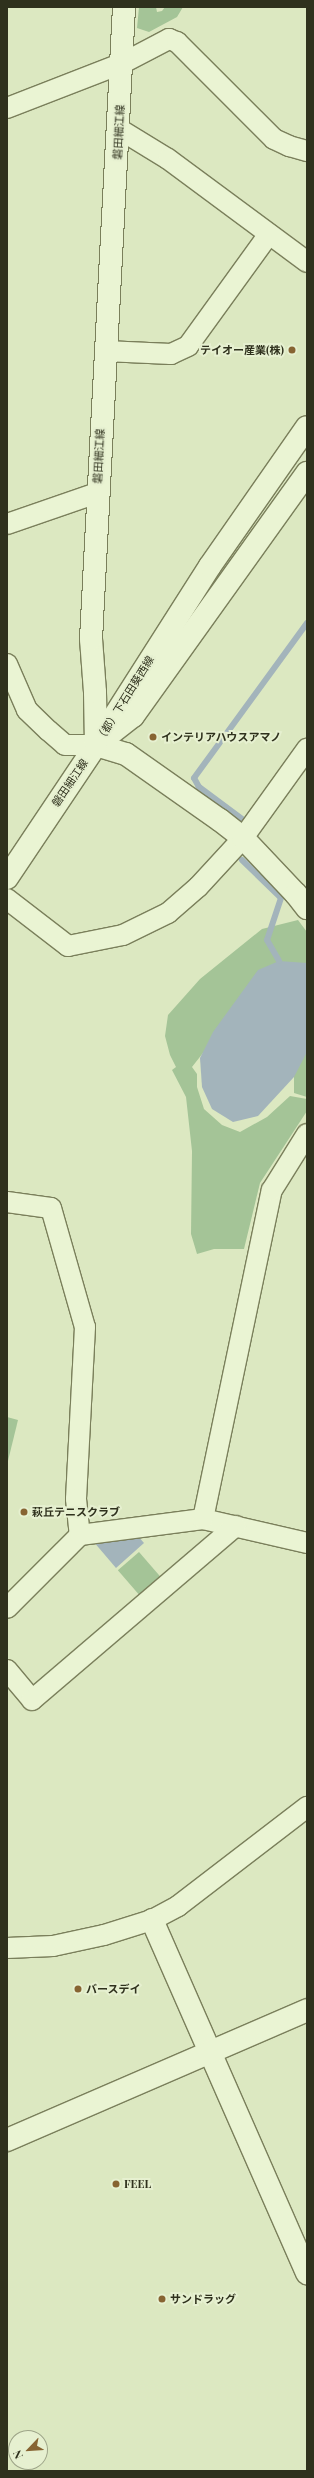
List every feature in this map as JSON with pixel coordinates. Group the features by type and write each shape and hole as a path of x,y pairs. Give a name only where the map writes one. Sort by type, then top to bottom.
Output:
{"street":[{"name":"磐田細江線","path":"7,878 96,745 95,692 91,639 97,493 119,128 124,7"},
{"path":"7,108 122,63 162,41 170,39 178,42 274,139 289,146 307,151"},
{"path":"119,128 168,160 307,262"},
{"path":"105,351 171,354 188,346 269,234"},
{"name":"（都）下石田葵西線","path":"96,745 210,566 307,427"},
{"name":"（都）下石田葵西線","path":"96,745 133,716 307,473"},
{"path":"7,524 97,493"},
{"path":"7,664 27,710 65,745 96,745 126,754 243,838 296,894 307,908"},
{"path":"7,899 68,946 123,935 168,913 198,887 243,838 307,749"},
{"path":"203,1519 272,1190 307,1134"},
{"path":"7,1202 51,1208 85,1327 76,1499 80,1535"},
{"path":"7,1608 80,1535 203,1519 307,1543"},
{"path":"7,1670 32,1700 236,1526"},
{"path":"7,1948 53,1946 104,1935 152,1920 178,1906 307,1807"},
{"path":"152,1920 209,2053 307,2273"},
{"path":"7,2140 307,2010"}],"green space":[{"path":"139,7 156,7 157,12 162,11 165,7 183,7 177,17 149,32 137,28"},
{"path":"298,920 307,932 307,968 235,1012 192,1067 197,1074 197,1087 204,1109 222,1125 240,1132 267,1117 290,1096 307,1099 307,1111 260,1183 244,1249 214,1249 197,1254 191,1234 192,1151 186,1097 172,1070 176,1067 170,1055 165,1036 168,1015 200,979 262,929"},
{"path":"307,1041 307,1097 294,1093 294,1068"},
{"path":"7,1417 18,1420 7,1465"},
{"path":"139,1552 160,1576 139,1595 118,1570"}],"shaded area":[{"path":"279,961 307,963 307,1052 294,1077 258,1116 233,1122 212,1109 202,1087 200,1058 213,1032 258,970"},
{"path":"137,1535 144,1543 116,1568 93,1541"}],"waterway":[{"path":"242,819 199,787 194,778 307,623"},
{"path":"242,860 281,898 267,940 279,961"}],"place":[{"name":"テイオー産業(株)","path":"292,350"},
{"name":"インテリアハウスアマノ","path":"153,737"},
{"name":"萩丘テニスクラブ","path":"24,1512"},
{"name":"バースデイ","path":"78,1989"},
{"name":"FEEL","path":"116,2184"},
{"name":"サンドラッグ","path":"162,2299"}]}
